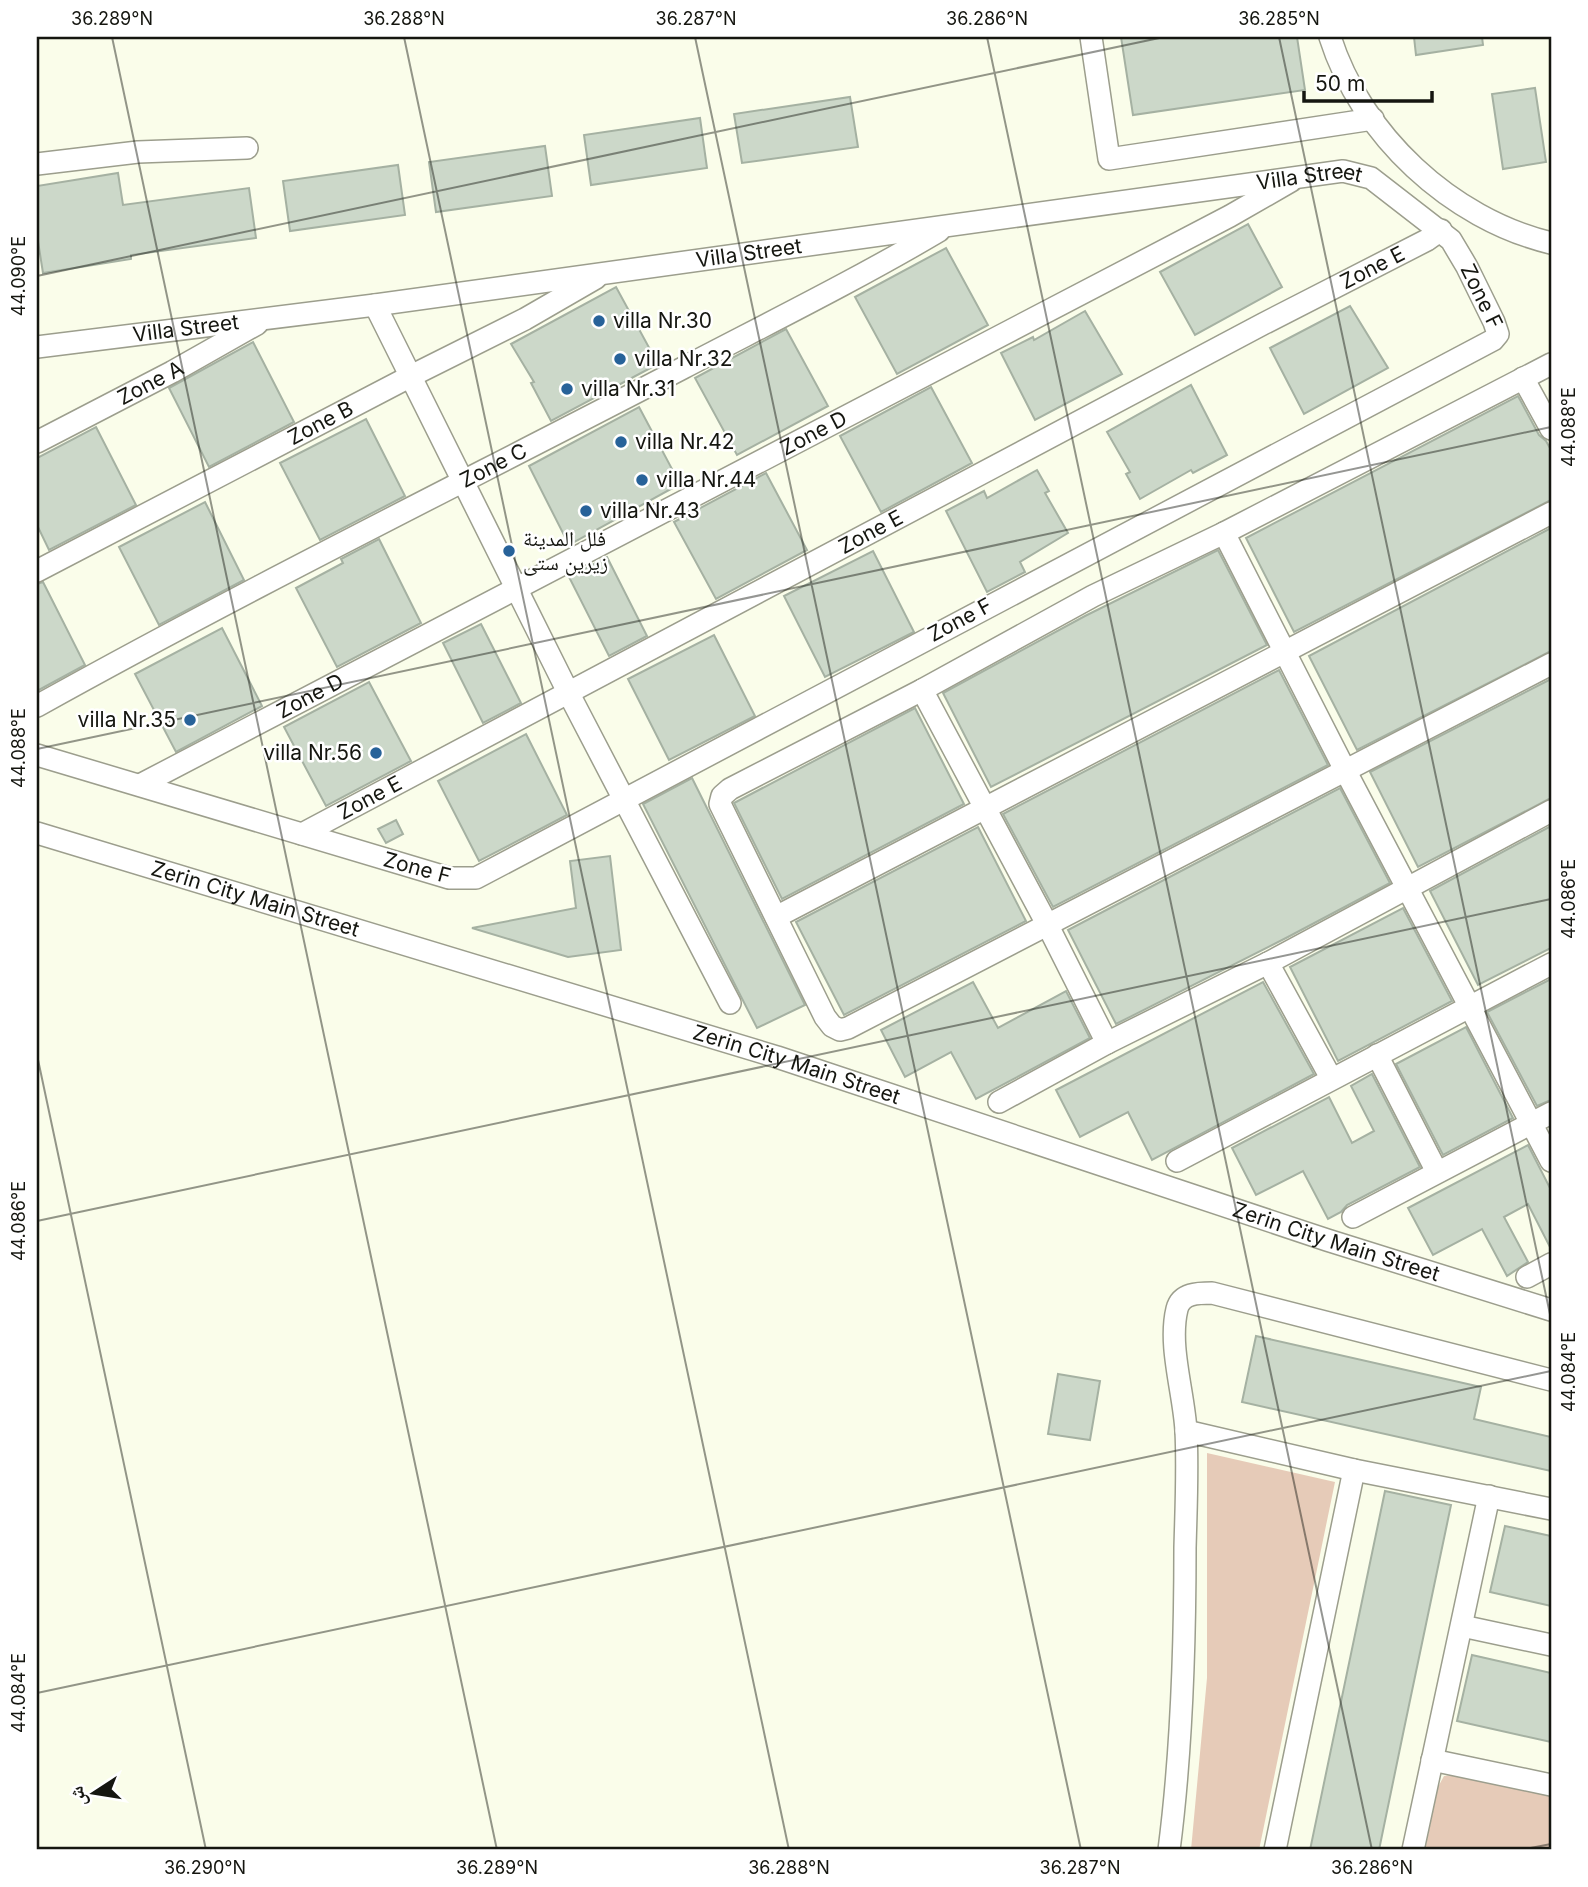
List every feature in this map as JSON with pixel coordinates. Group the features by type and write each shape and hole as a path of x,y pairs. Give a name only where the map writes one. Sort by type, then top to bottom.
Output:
{"street":[{"path":"1091,37 1109,159 1373,119"},
{"path":"1330,37 1335,53 1361,103 1395,148 1435,186 1482,216 1551,243"},
{"path":"37,164 138,152 247,148"},
{"path":"1371,178 1395,148"},
{"name":"Villa Street","path":"37,347 375,305 1343,170 1371,178 1441,230"},
{"name":"Zone D","path":"140,785 1230,216 1299,176"},
{"name":"Zone C","path":"37,706 145,645 868,271 949,225"},
{"name":"Zone E","path":"302,834 1406,251 1441,230"},
{"name":"Zone F","path":"302,834 449,878 467,880 485,874 623,798 1493,340 1498,334 1494,323 1461,254 1441,230"},
{"name":"Zone B","path":"37,571 543,310 603,273"},
{"path":"375,305 569,694 730,1003"},
{"name":"Zone A","path":"37,442 182,367 262,320"},
{"path":"1551,364 1223,533 1093,596 922,690 730,789 720,799 721,810 825,1017 840,1030 1551,664"},
{"path":"1523,378 1551,429"},
{"path":"776,916 1551,513"},
{"path":"1223,533 1551,1161"},
{"path":"922,690 1107,1043"},
{"path":"37,755 302,834"},
{"path":"999,1102 1107,1043 1268,963 1551,811"},
{"name":"Zerin City Main Street","path":"37,833 777,1057 1327,1240 1551,1310"},
{"path":"1268,963 1331,1078"},
{"path":"1177,1161 1551,964"},
{"path":"1377,1055 1437,1172"},
{"path":"1353,1217 1551,1113"},
{"path":"1527,1277 1551,1264"},
{"path":"1169,1850 1175,1802 1185,1651 1186,1431 1175,1335 1178,1305 1184,1297 1196,1293 1212,1293 1551,1380"},
{"path":"1186,1431 1354,1470 1551,1509"},
{"path":"1275,1850 1354,1470"},
{"path":"1413,1850 1489,1496"},
{"path":"1462,1626 1551,1645"},
{"path":"1432,1760 1551,1785"}],"shaded area":[{"path":"1207,1453 1335,1482 1259,1850 1191,1850 1207,1678"},
{"path":"1452,1775 1551,1796 1551,1850 1425,1850 1438,1787 1444,1776"}],"building":[{"path":"1121,37 1297,37 1305,90 1133,115"},
{"path":"1414,37 1482,37 1483,45 1416,55"},
{"path":"1535,88 1546,162 1503,169 1492,94"},
{"path":"850,97 858,147 742,163 734,114"},
{"path":"700,118 707,168 591,185 584,135"},
{"path":"545,146 552,196 436,212 429,162"},
{"path":"398,165 405,215 290,231 283,181"},
{"path":"118,173 123,205 249,188 256,238 131,255 131,259 43,273 37,235 37,186"},
{"path":"1248,224 1282,287 1195,335 1160,272"},
{"path":"946,248 988,325 897,374 855,297"},
{"path":"616,287 658,364 551,421 531,383 534,382 511,344"},
{"path":"1350,306 1388,368 1304,414 1270,348"},
{"path":"1085,311 1122,374 1035,420 1001,353 1033,337 1034,340"},
{"path":"786,329 828,406 737,455 695,378"},
{"path":"253,342 294,422 209,467 169,388"},
{"path":"1191,385 1227,455 1193,473 1191,470 1140,499 1126,474 1130,472 1107,432"},
{"path":"931,387 972,463 881,512 840,436"},
{"path":"1518,396 1539,435 1551,450 1551,500 1294,632 1246,538"},
{"path":"639,407 680,484 569,545 529,466"},
{"path":"366,419 405,496 320,540 280,463"},
{"path":"96,427 136,505 49,550 37,525 37,458"},
{"path":"1037,470 1049,491 1045,493 1068,533 1020,562 1025,572 987,592 946,511 984,491 987,498"},
{"path":"766,473 807,550 716,599 674,522"},
{"path":"205,502 244,580 159,625 119,547"},
{"path":"1551,528 1551,651 1357,750 1309,656"},
{"path":"379,539 421,623 337,667 296,588 343,563 341,559"},
{"path":"1218,550 1267,645 991,787 943,693 1085,616"},
{"path":"873,551 914,632 825,677 784,596"},
{"path":"607,557 647,636 609,656 569,577"},
{"path":"43,582 85,665 37,691 37,584"},
{"path":"481,624 521,703 483,723 443,643"},
{"path":"222,628 262,706 176,752 135,674"},
{"path":"714,635 755,716 669,760 628,679"},
{"path":"1279,670 1328,765 1053,907 1003,814"},
{"path":"1551,679 1551,798 1418,867 1370,772"},
{"path":"369,682 411,761 326,806 284,727"},
{"path":"915,708 964,804 782,899 734,803"},
{"path":"526,734 567,815 479,861 438,781"},
{"path":"692,778 805,1005 757,1028 643,804"},
{"path":"1340,788 1390,883 1116,1024 1068,930"},
{"path":"396,820 403,834 386,843 378,829"},
{"path":"1551,826 1551,948 1478,985 1430,891"},
{"path":"978,827 1026,921 844,1015 796,922"},
{"path":"610,856 621,950 568,957 472,928 576,908 570,861"},
{"path":"1403,908 1452,1001 1338,1061 1290,967"},
{"path":"1551,979 1551,1100 1537,1106 1487,1012"},
{"path":"973,982 998,1028 1066,991 1090,1038 976,1099 951,1052 905,1077 881,1030"},
{"path":"1263,982 1314,1074 1152,1160 1128,1112 1080,1137 1056,1090"},
{"path":"1466,1027 1513,1118 1443,1155 1396,1064"},
{"path":"1372,1074 1420,1167 1347,1205 1328,1219 1303,1171 1256,1195 1232,1148 1329,1097 1352,1143 1374,1131 1351,1086"},
{"path":"1528,1145 1551,1190 1551,1249 1528,1204 1504,1217 1528,1262 1507,1276 1482,1229 1433,1255 1408,1208"},
{"path":"1256,1336 1481,1387 1474,1419 1551,1437 1551,1471 1242,1402"},
{"path":"1058,1374 1100,1381 1090,1440 1048,1434"},
{"path":"1385,1491 1451,1505 1379,1850 1310,1850"},
{"path":"1505,1526 1551,1536 1551,1606 1490,1592"},
{"path":"1472,1655 1551,1673 1551,1742 1457,1721"}],"place":[{"name":"villa Nr.30","path":"599,321"},
{"name":"villa Nr.32","path":"620,359"},
{"name":"villa Nr.31","path":"567,389"},
{"name":"villa Nr.42","path":"621,442"},
{"name":"villa Nr.44","path":"642,480"},
{"name":"villa Nr.43","path":"586,511"},
{"name":"فلل المدينة زیرین ستی","path":"509,551"},
{"name":"villa Nr.35","path":"190,720"},
{"name":"villa Nr.56","path":"376,753"}]}
